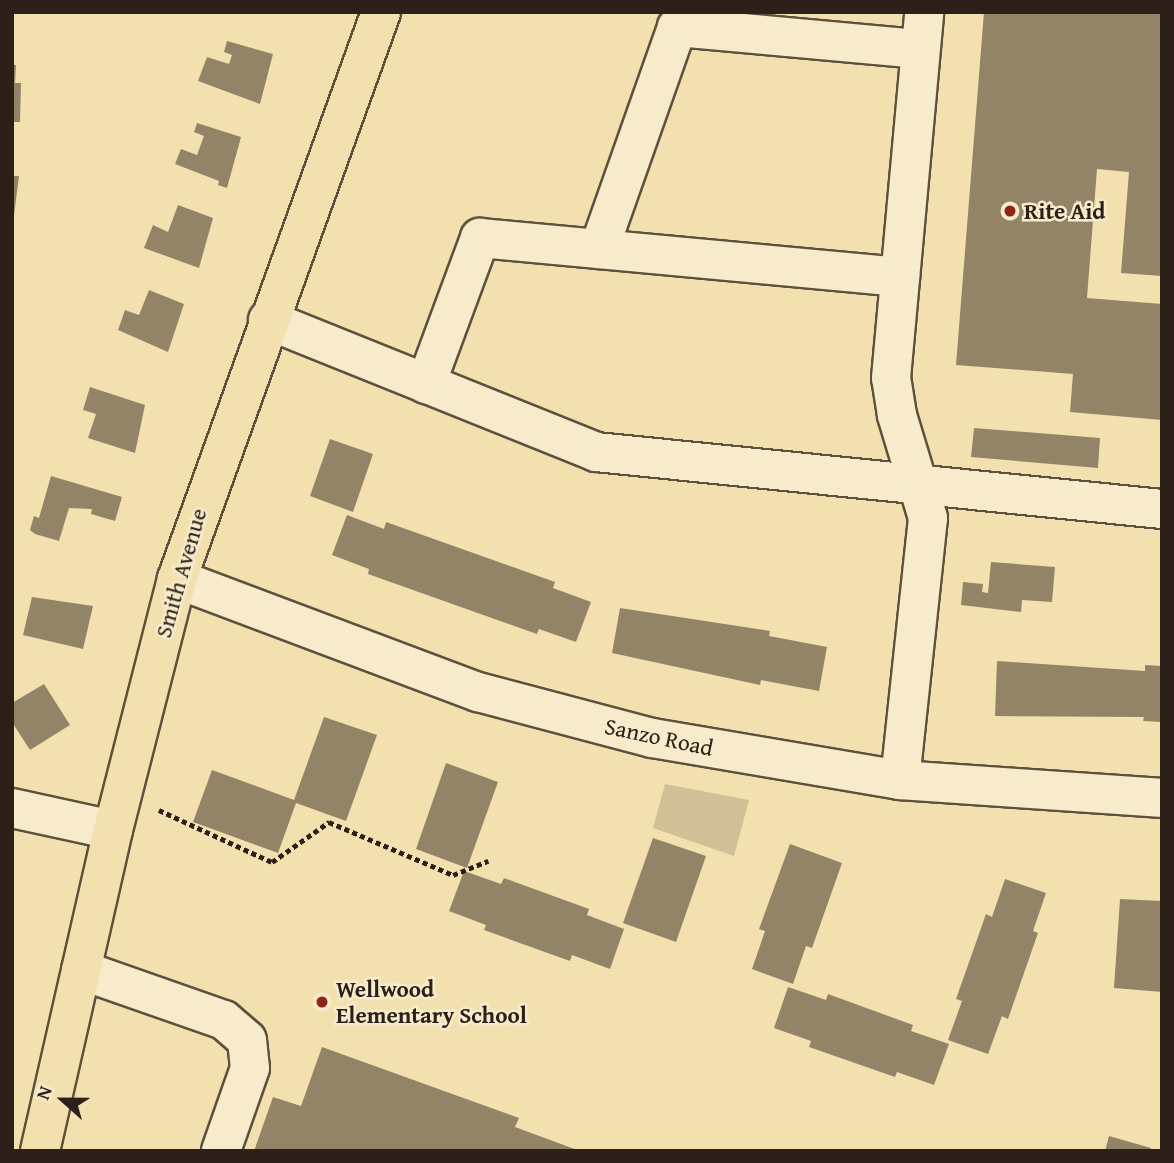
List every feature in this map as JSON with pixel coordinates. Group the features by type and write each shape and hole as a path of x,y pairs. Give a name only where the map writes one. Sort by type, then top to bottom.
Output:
{"main road":[{"name":"Smith Avenue","path":"40,1151 113,830 177,579 381,12"}],"street":[{"path":"599,249 677,27 922,31 891,378 928,518 900,780"},
{"path":"426,384 480,238 900,277"},
{"path":"268,320 596,452 1162,509"},
{"name":"Sanzo Road","path":"177,579 478,692 555,715 652,738 900,780 1162,799"},
{"path":"12,808 113,830"},
{"path":"81,970 224,1020 247,1040 250,1068 221,1151"}],"path":[{"path":"159,810 272,862 329,822 453,875 488,861"}],"shaded area":[{"path":"665,784 749,800 734,856 653,828"}],"building":[{"path":"984,12 1162,12 1162,276 1121,273 1129,172 1097,169 1087,298 1162,304 1162,420 1070,412 1073,374 956,365"},
{"path":"227,41 273,54 260,104 198,81 207,57 229,64 232,55 224,52"},
{"path":"12,65 16,65 15,83 21,83 20,122 12,122"},
{"path":"197,123 241,137 227,188 218,185 219,181 175,164 181,149 197,155 204,136 194,132"},
{"path":"12,176 19,176 14,215 12,215"},
{"path":"178,205 213,218 199,268 144,248 153,225 168,232"},
{"path":"149,290 184,304 168,352 118,330 125,310 139,315"},
{"path":"90,387 145,405 135,453 88,438 96,414 83,410"},
{"path":"974,428 1100,438 1098,468 971,457"},
{"path":"330,439 373,454 353,512 310,496"},
{"path":"51,476 122,497 115,521 91,514 92,509 69,508 59,541 35,534 30,530 34,516 39,518"},
{"path":"347,515 384,529 386,522 555,582 553,588 591,602 576,642 539,629 537,634 368,574 369,569 332,555"},
{"path":"991,562 1055,567 1052,602 1022,600 1021,612 961,605 963,582 983,584 982,592 988,593"},
{"path":"32,597 93,606 83,649 23,635"},
{"path":"620,608 770,631 769,636 827,647 819,691 761,680 760,685 612,653"},
{"path":"997,661 1145,671 1145,665 1162,666 1162,722 1143,721 1144,717 995,716"},
{"path":"44,684 70,725 30,750 12,722 12,703"},
{"path":"324,717 377,735 346,821 296,803 278,853 193,822 212,770 294,800"},
{"path":"446,763 498,782 467,868 416,849"},
{"path":"653,838 706,856 676,942 623,923"},
{"path":"790,844 842,863 812,948 806,946 793,984 752,969 765,931 759,929"},
{"path":"464,871 501,884 504,878 589,909 587,915 624,929 610,969 572,955 570,961 484,930 486,925 449,911"},
{"path":"1005,879 1046,893 1033,931 1038,933 1008,1019 1002,1016 988,1054 948,1040 962,1001 956,999 986,914 992,917"},
{"path":"1120,899 1162,901 1162,992 1114,988"},
{"path":"788,987 826,1000 828,994 913,1025 911,1031 949,1044 934,1085 897,1072 895,1077 809,1047 811,1041 774,1028"},
{"path":"322,1047 519,1118 515,1127 580,1151 254,1151 273,1097 301,1106"},
{"path":"1109,1136 1151,1148 1150,1151 1105,1151"}],"place":[{"name":"Rite Aid","path":"1010,211"},
{"name":"Wellwood Elementary School","path":"322,1002"}]}
